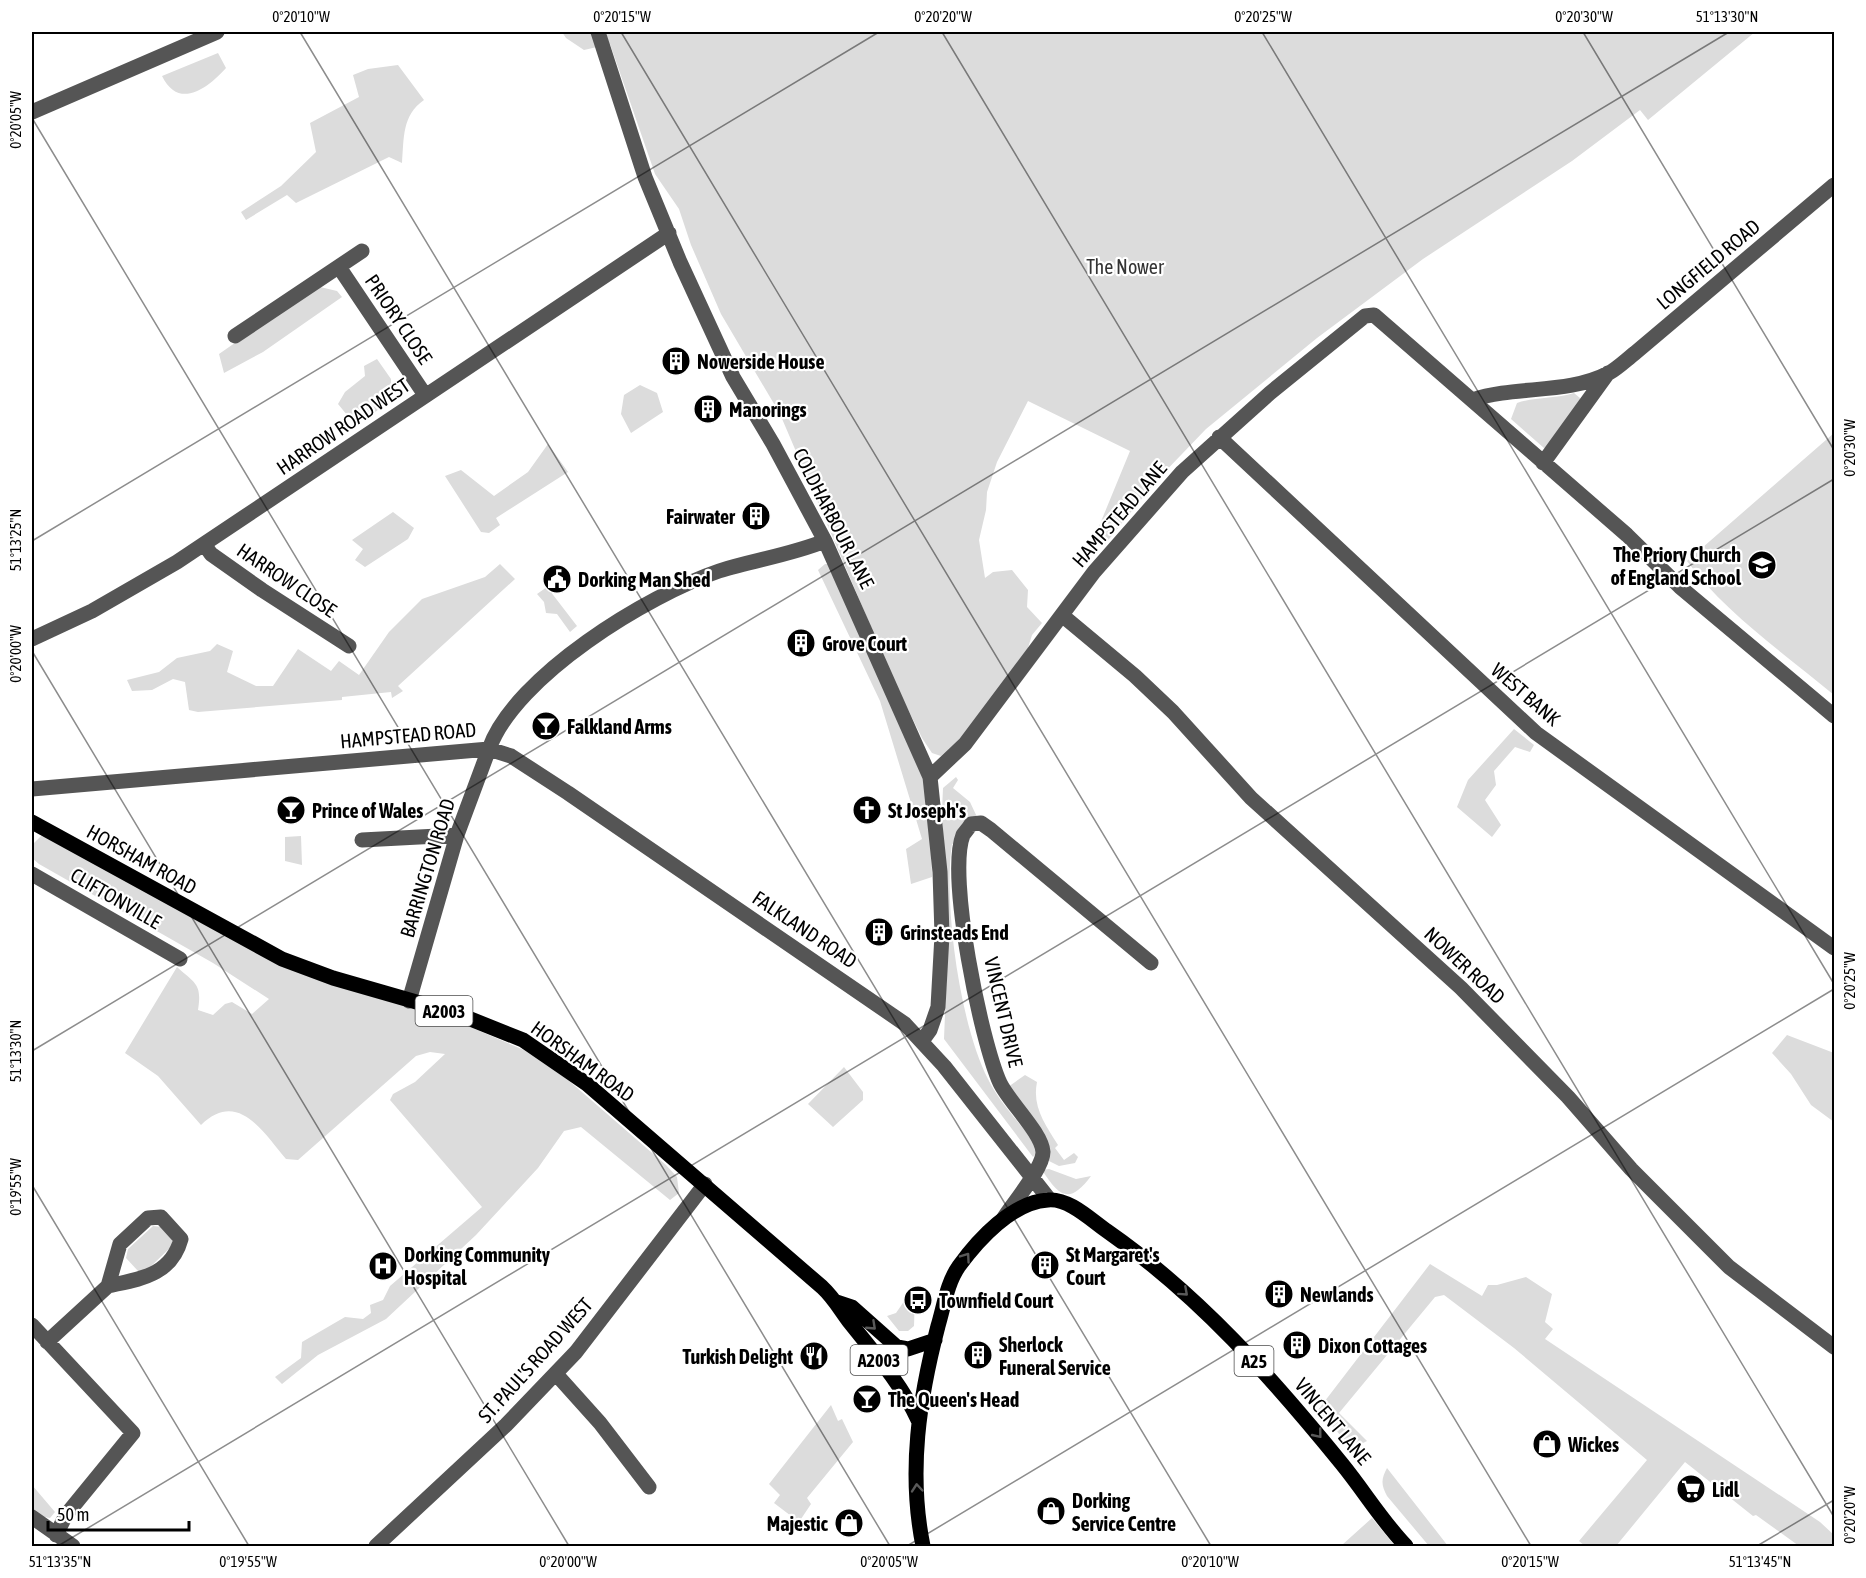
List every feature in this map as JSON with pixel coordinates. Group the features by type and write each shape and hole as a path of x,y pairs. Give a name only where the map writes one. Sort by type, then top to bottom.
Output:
{"main road":[{"name":"HORSHAM ROAD","path":"32,822 282,958 409,1001 458,1014 523,1040 587,1084 787,1254 837,1302 844,1315 909,1402 918,1420"},
{"path":"923,1546 915,1468 918,1420 935,1340 954,1274 971,1249 1003,1219 1030,1204 1049,1199"},
{"name":"VINCENT LANE","path":"1049,1199 1071,1206 1122,1241 1214,1318 1309,1424 1406,1546"},
{"name":"A2003","path":"837,1302 852,1307 897,1347 908,1348 935,1340"}],"street":[{"path":"32,112 217,32"},
{"name":"COLDHARBOUR LANE","path":"598,32 645,177 733,377 773,444 825,541 930,777 940,872 942,935 938,1008 930,1030 922,1041"},
{"name":"LONGFIELD ROAD","path":"1543,463 1608,373 1635,354 1834,185"},
{"name":"HARROW ROAD WEST","path":"32,639 143,584 669,233"},
{"name":"PRIORY CLOSE","path":"235,336 362,251"},
{"name":"PRIORY CLOSE","path":"339,267 425,395"},
{"name":"HAMPSTEAD LANE","path":"930,777 964,744 1094,573 1152,504 1219,437 1365,316 1374,315 1472,400"},
{"name":"LONGFIELD ROAD","path":"1472,400 1554,388 1608,373"},
{"path":"1472,400 1662,568 1689,595 1834,716"},
{"name":"WEST BANK","path":"1219,437 1536,733 1834,948"},
{"name":"HAMPSTEAD ROAD","path":"32,789 489,749 495,731 526,695 574,650 627,615 671,591 719,571 802,550 825,541"},
{"name":"HARROW CLOSE","path":"204,544 211,554 262,590 349,646"},
{"name":"NOWER ROAD","path":"1063,616 1135,676 1173,712 1251,798 1461,988 1568,1097 1639,1177 1729,1267 1834,1347"},
{"name":"BARRINGTON ROAD","path":"409,1001 457,835 489,749"},
{"name":"FALKLAND ROAD","path":"489,749 511,756 568,793 867,995 905,1024 922,1041 1049,1199"},
{"name":"VINCENT DRIVE","path":"1032,1176 1043,1153 1040,1141 1001,1085 978,1007 962,918 958,882 964,834 971,824 981,824 991,830 1151,963"},
{"path":"362,840 457,835"},
{"name":"CLIFTONVILLE","path":"32,874 180,959"},
{"path":"1003,1219 1032,1176"},
{"name":"ST. PAUL'S ROAD WEST","path":"376,1546 506,1425 556,1374 654,1253 705,1184"},
{"path":"47,1342 108,1286 151,1277 177,1252 181,1239 161,1217 148,1218 120,1245 108,1286"},
{"path":"32,1325 133,1433 66,1515 56,1535"},
{"path":"556,1374 600,1423 649,1487"},
{"path":"32,1517 74,1546"}],"green space":[{"name":"The Nower","path":"562,32 1755,32 1648,120 1640,110 1572,161 1423,259 1317,338 1206,429 1157,480 1105,544 1093,541 1130,451 1028,401 997,462 987,492 986,510 979,540 985,578 993,572 1012,570 1028,590 1027,607 1042,623 1032,635 1027,651 959,740 941,756 932,753 922,738 895,683 780,414 721,314 691,245 679,209 655,174 610,44 584,50 566,38"},
{"path":"218,53 226,68 203,88 194,92 185,94 177,92 162,76"},
{"path":"398,65 424,100 408,120 402,163 389,157 296,203 287,195 246,220 241,212 281,186 316,152 310,123 359,97 353,75 368,69"},
{"path":"320,287 337,291 342,297 263,352 224,373 219,354 295,301"},
{"path":"377,359 391,379 391,399 373,414 352,421 338,404 345,392 365,376 364,366"},
{"path":"640,385 657,393 663,412 631,433 621,414 624,395"},
{"path":"1574,393 1580,398 1581,403 1550,447 1544,448 1511,419 1517,403"},
{"name":"The Priory Church of England School","path":"1834,433 1834,695 1737,615 1702,580 1687,561"},
{"path":"548,444 568,472 496,518 500,525 489,533 481,532 445,476 461,470 494,496 528,472"},
{"path":"393,512 414,528 408,539 365,567 355,560 363,549 352,540"},
{"path":"500,564 515,579 398,686 403,691 392,698 391,692 342,697 342,700 198,712 189,710 185,682 173,679 152,690 132,691 127,680 159,672 177,658 210,651 217,644 233,651 227,672 256,686 273,686 298,649 331,671 339,661 359,675 389,632 422,599 485,577"},
{"path":"825,564 831,564 925,781 931,832 932,877 911,884 906,849 922,839 880,701 818,570"},
{"path":"547,587 577,626 570,632 557,614 546,613 544,602 537,594"},
{"path":"1514,729 1534,745 1530,752 1515,747 1494,771 1496,785 1485,800 1501,825 1492,837 1457,807 1468,780"},
{"path":"956,777 958,780 953,788 970,802 977,817 960,842 952,844 950,898 952,930 962,997 969,1028 988,1079 1003,1104 1034,1142 1037,1152 1033,1157 944,1039 947,966 943,788"},
{"path":"41,836 51,838 227,935 454,1020 524,1050 568,1080 666,1165 677,1177 679,1193 670,1200 581,1127 564,1131 538,1168 476,1235 386,1319 318,1355 282,1384 275,1377 301,1358 302,1342 345,1317 363,1319 371,1313 370,1305 383,1300 390,1286 482,1207 390,1100 393,1094 415,1082 445,1054 430,1052 416,1056 298,1160 286,1159 259,1127 249,1118 238,1113 227,1111 214,1115 201,1125 158,1076 125,1053 177,967 198,989 198,1010 213,1015 225,1004 232,1002 252,1014 269,999 213,963 39,864 32,858 32,845"},
{"path":"301,836 302,865 285,861 285,837"},
{"path":"1787,1035 1834,1053 1834,1122 1811,1105 1791,1074 1772,1053"},
{"path":"844,1067 863,1092 863,1100 833,1127 808,1104"},
{"path":"1025,1075 1037,1082 1038,1107 1058,1145 1055,1148 1064,1160 1074,1153 1078,1157 1075,1163 1059,1166 1047,1160 1008,1087"},
{"path":"1049,1169 1076,1179 1091,1176 1077,1191 1065,1194 1054,1187 1042,1170"},
{"path":"153,1226 162,1227 172,1238 172,1246 147,1270 138,1271 126,1258 128,1249"},
{"path":"1430,1264 1482,1296 1488,1285 1497,1285 1526,1277 1552,1294 1545,1322 1553,1329 1545,1339 1820,1522 1834,1535 1834,1546 1799,1546 1756,1515 1753,1516 1685,1462 1616,1546 1585,1546 1579,1541 1647,1460 1514,1348 1444,1295 1435,1297 1339,1413 1367,1441 1359,1445 1349,1445 1318,1410"},
{"path":"909,1294 915,1294 914,1326 908,1331 899,1331 887,1316 896,1313"},
{"path":"831,1405 838,1421 842,1419 853,1442 807,1498 811,1504 799,1522 774,1503 780,1495 769,1484"},
{"path":"1387,1468 1448,1546 1429,1546 1387,1496 1382,1482"},
{"path":"32,1485 55,1512 50,1518 38,1516 32,1511"},
{"path":"1372,1518 1395,1546 1340,1546 1342,1545"}],"place":[{"name":"Nowerside House","path":"676,361"},
{"name":"Manorings","path":"708,409"},
{"name":"Fairwater","path":"756,516"},
{"name":"The Priory Church of England School","path":"1762,565"},
{"name":"Dorking Man Shed","path":"557,579"},
{"name":"Grove Court","path":"801,643"},
{"name":"Falkland Arms","path":"546,726"},
{"name":"Prince of Wales","path":"291,810"},
{"name":"St Joseph's","path":"867,810"},
{"name":"Grinsteads End","path":"879,932"},
{"name":"St Margaret's Court","path":"1045,1265"},
{"name":"Dorking Community Hospital","path":"383,1266"},
{"name":"Newlands","path":"1279,1294"},
{"name":"Townfield Court","path":"918,1300"},
{"name":"Dixon Cottages","path":"1297,1345"},
{"name":"Sherlock Funeral Service","path":"978,1355"},
{"name":"Turkish Delight","path":"814,1356"},
{"name":"The Queen's Head","path":"867,1399"},
{"name":"Wickes","path":"1547,1444"},
{"name":"Lidl","path":"1691,1489"},
{"name":"Dorking Service Centre","path":"1051,1511"},
{"name":"Majestic","path":"849,1523"}]}
